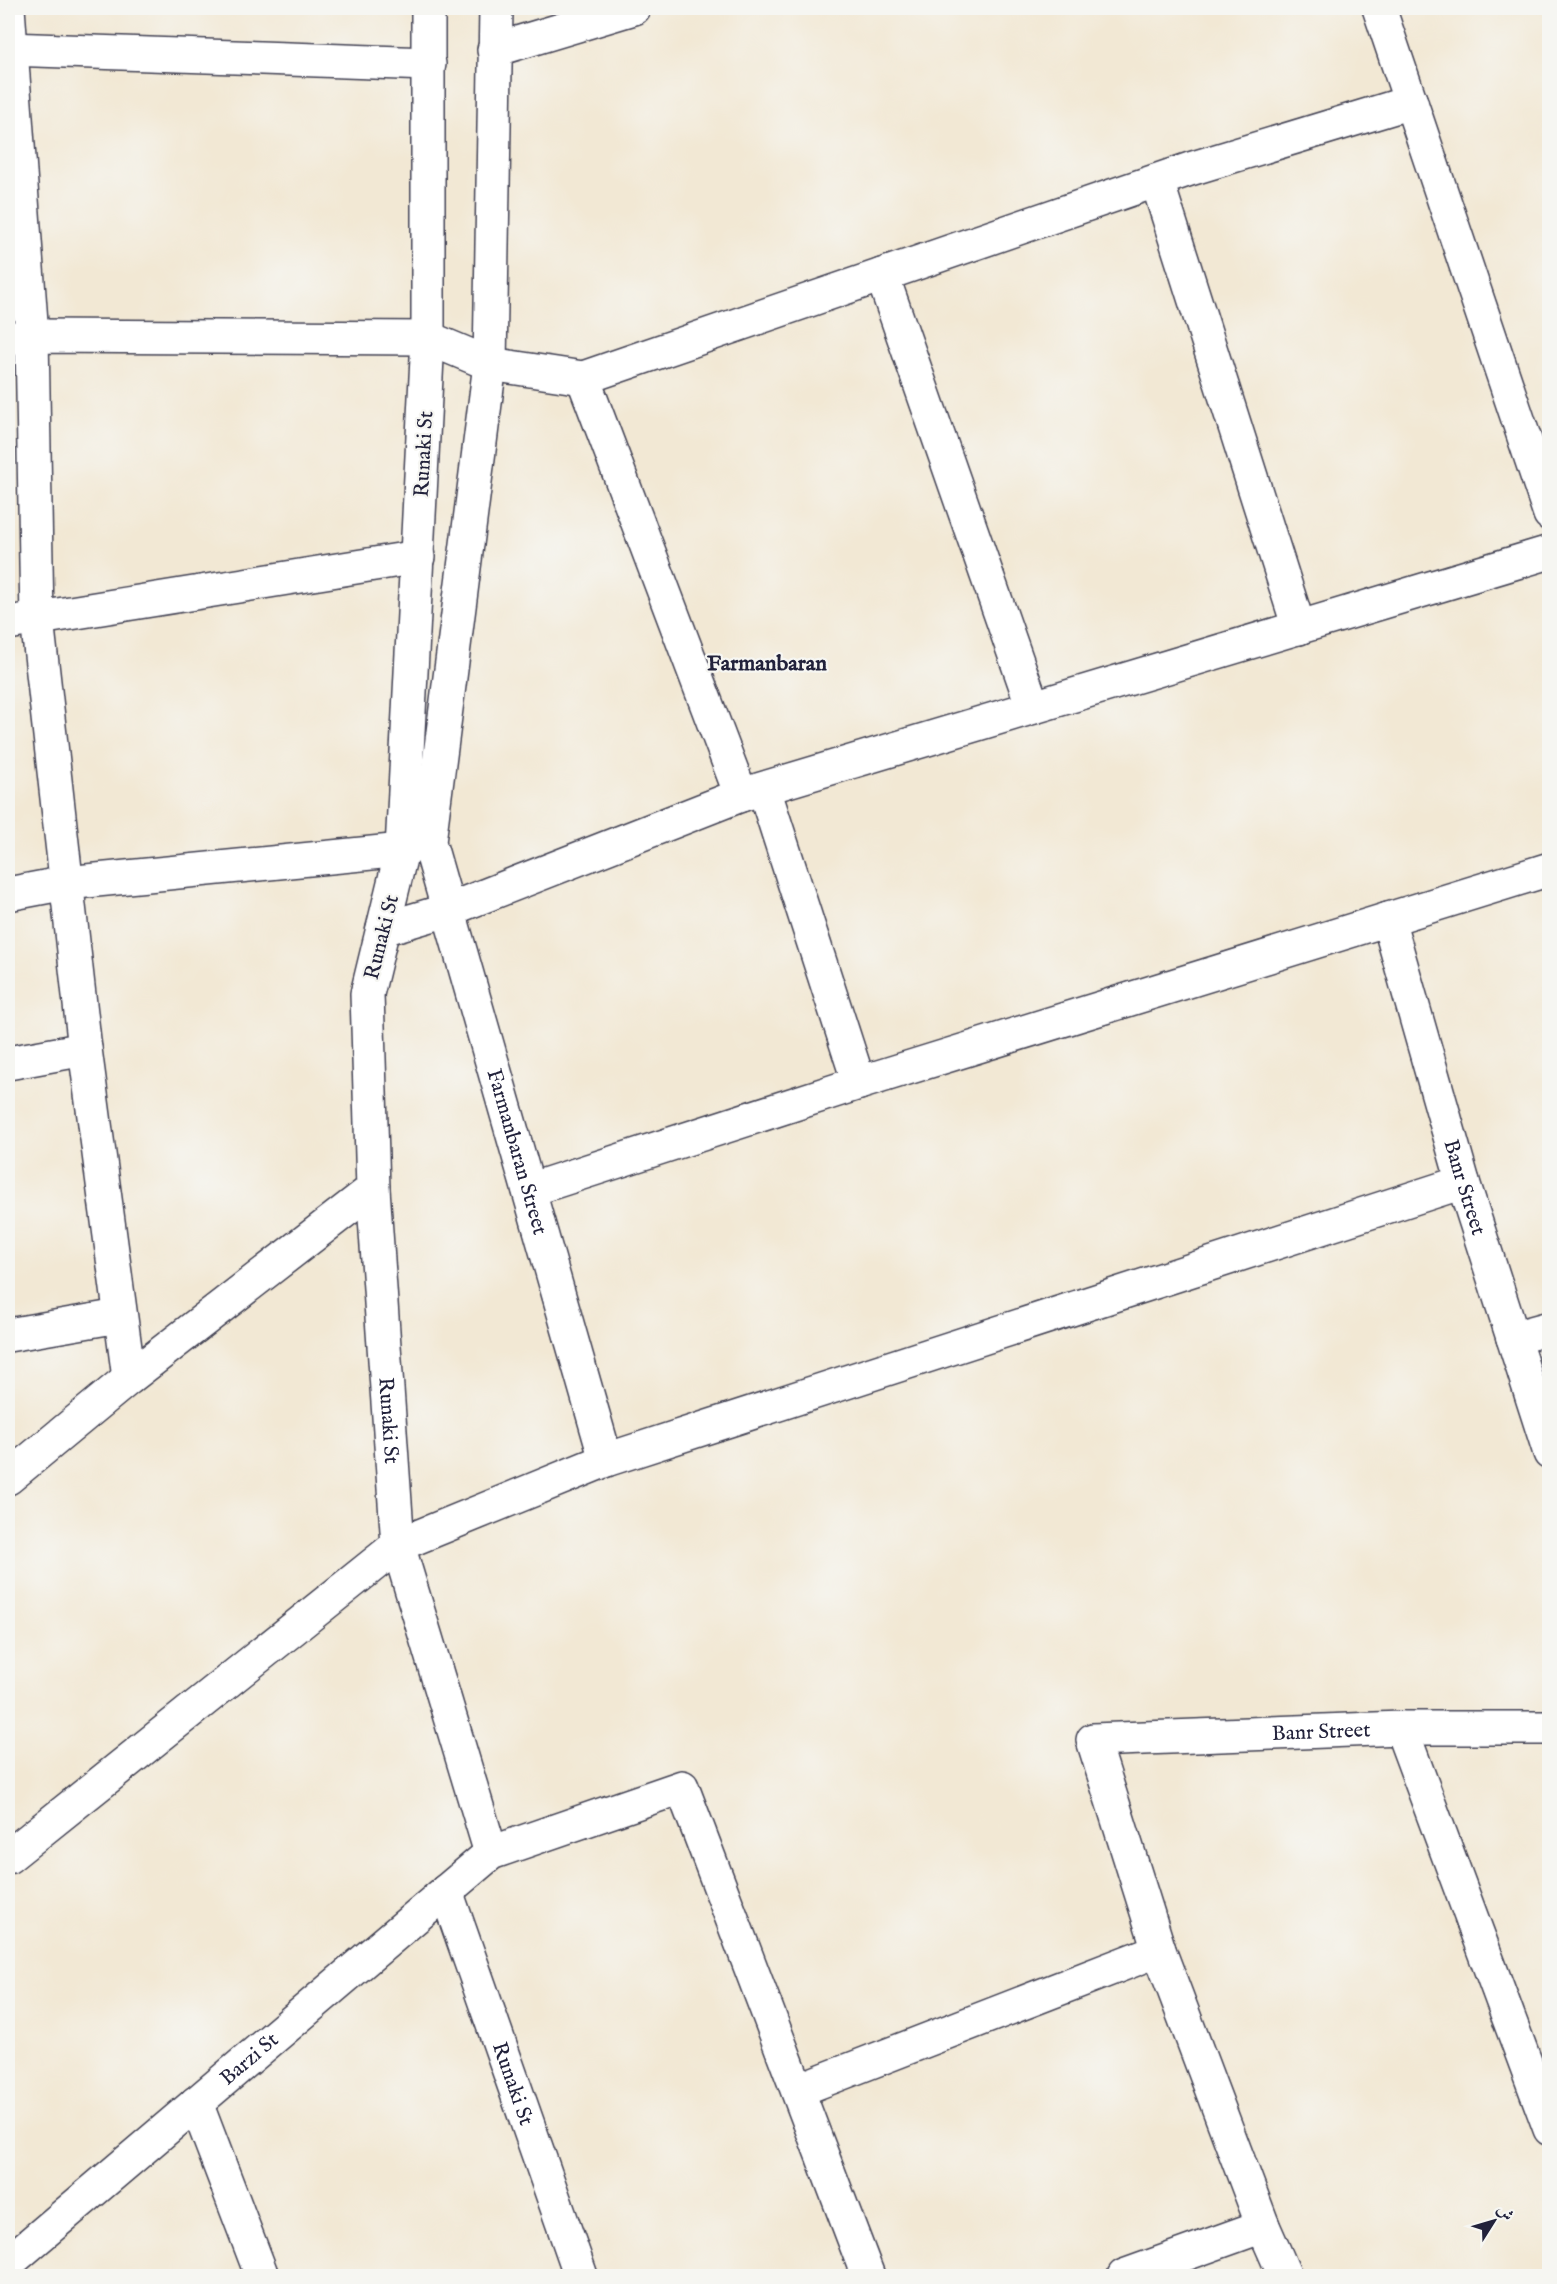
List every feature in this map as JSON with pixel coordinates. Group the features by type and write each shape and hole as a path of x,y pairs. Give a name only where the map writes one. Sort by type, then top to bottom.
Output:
{"street":[{"path":"8,8 20,337 22,621 66,883 85,1049 129,1378"},
{"name":"Runaki St","path":"416,846 417,557 428,338 428,8"},
{"name":"Runaki St","path":"491,1853 398,1545 373,1189 367,994 383,929 416,846 490,364 496,8"},
{"path":"494,51 634,8"},
{"path":"1379,8 1550,514"},
{"path":"9,49 429,64"},
{"path":"20,337 428,338 490,364 583,378 1157,181 1411,102"},
{"path":"1157,181 1299,628"},
{"path":"882,275 1033,707"},
{"path":"583,378 752,792 859,1083"},
{"path":"383,929 448,910 752,792 1550,552"},
{"path":"22,621 417,557"},
{"path":"8,894 66,883 416,846"},
{"name":"Farmanbaran Street","path":"416,846 448,910 606,1460"},
{"path":"528,1190 859,1083 1550,869"},
{"name":"Banr Street","path":"1388,919 1463,1182 1550,1453"},
{"path":"8,1063 85,1049"},
{"path":"8,1857 398,1545 606,1460 1463,1182"},
{"path":"8,1478 129,1378 373,1189"},
{"path":"8,1335 119,1316"},
{"path":"1513,1338 1550,1328"},
{"path":"1401,1728 1550,2129"},
{"name":"Banr Street","path":"1159,1950 1093,1740 1401,1728 1550,1728"},
{"path":"491,1853 682,1787 868,2277"},
{"name":"Barzi St","path":"8,2263 491,1853"},
{"name":"Runaki St","path":"446,1891 581,2277"},
{"path":"798,2090 1159,1950 1263,2226 1285,2277"},
{"path":"196,2103 262,2277"},
{"path":"1124,2277 1263,2226"}],"district":[{"name":"Farmanbaran","path":"767,662"}]}
